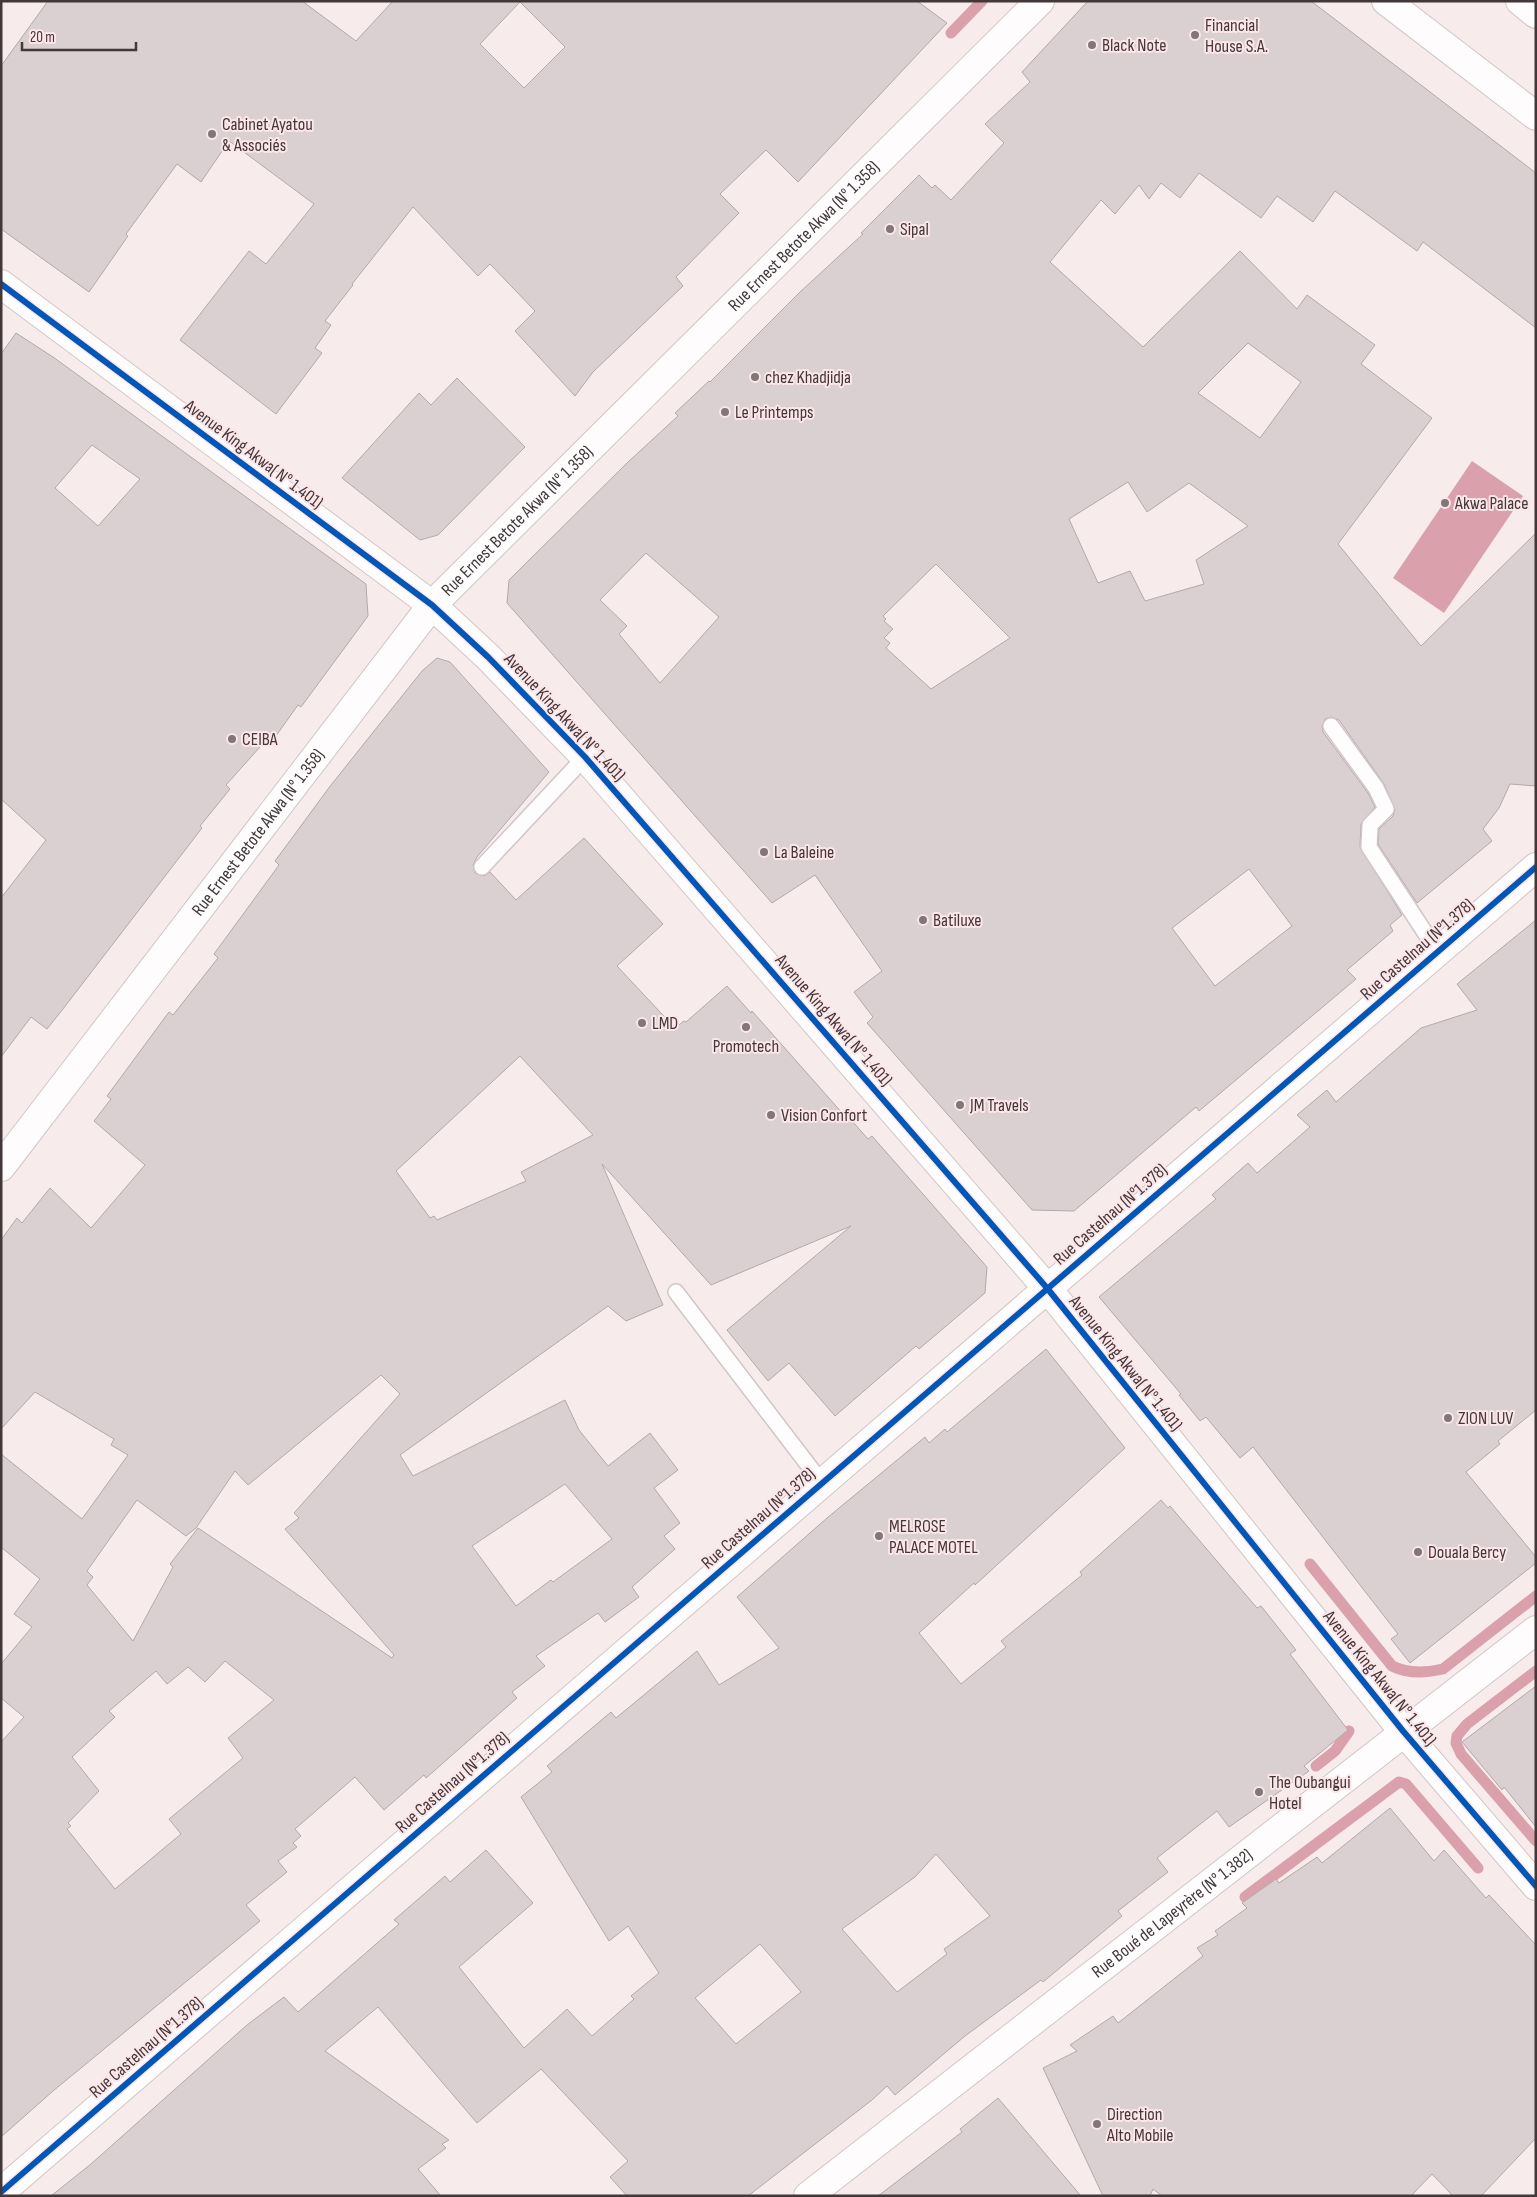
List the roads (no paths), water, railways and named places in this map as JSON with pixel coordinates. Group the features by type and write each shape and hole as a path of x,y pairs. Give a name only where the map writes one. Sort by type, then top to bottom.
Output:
{"street":[{"name":"Rue Ernest Betote Akwa (N° 1.358)","path":"1,1168 432,606 1040,1"},
{"path":"1386,1 1536,116"},
{"path":"1520,1 1536,14"},
{"name":"Avenue King Akwa( N° 1.401)","path":"1,284 432,606 488,657 585,757 1047,1288 1403,1731 1536,1886"},
{"name":"Rue Castelnau (N°1.378)","path":"1,2192 1536,867"},
{"name":"Rue Boué de Lapeyrère (N° 1.382)","path":"808,2196 1403,1731 1536,1630"}],"lane":[{"path":"1331,726 1376,788 1386,809 1370,825 1369,847 1437,952"},
{"path":"482,867 585,757"},
{"path":"676,1292 822,1483"}],"waterway":[{"path":"951,33 982,1"},
{"path":"1310,1564 1392,1666 1411,1672 1443,1669 1536,1596"},
{"path":"1536,1671 1467,1724 1457,1736 1456,1743 1461,1754 1536,1841"},
{"path":"1316,1766 1335,1751 1349,1731"},
{"path":"1245,1897 1399,1782 1406,1784 1478,1868"}],"place":[{"name":"Financial House S.A.","path":"1195,35"},
{"name":"Black Note","path":"1092,45"},
{"name":"Cabinet Ayatou & Associés","path":"212,134"},
{"name":"Sipal","path":"890,229"},
{"name":"chez Khadjidja","path":"755,377"},
{"name":"Le Printemps","path":"725,412"},
{"name":"Akwa Palace","path":"1445,503"},
{"name":"CEIBA","path":"232,739"},
{"name":"La Baleine","path":"764,852"},
{"name":"Batiluxe","path":"923,920"},
{"name":"LMD","path":"642,1023"},
{"name":"Promotech","path":"746,1027"},
{"name":"JM Travels","path":"960,1105"},
{"name":"Vision Confort","path":"771,1115"},
{"name":"ZION LUV","path":"1448,1418"},
{"name":"MELROSE PALACE MOTEL","path":"879,1536"},
{"name":"Douala Bercy","path":"1418,1552"},
{"name":"The Oubangui Hotel","path":"1259,1792"},
{"name":"Direction Alto Mobile","path":"1097,2124"}]}
